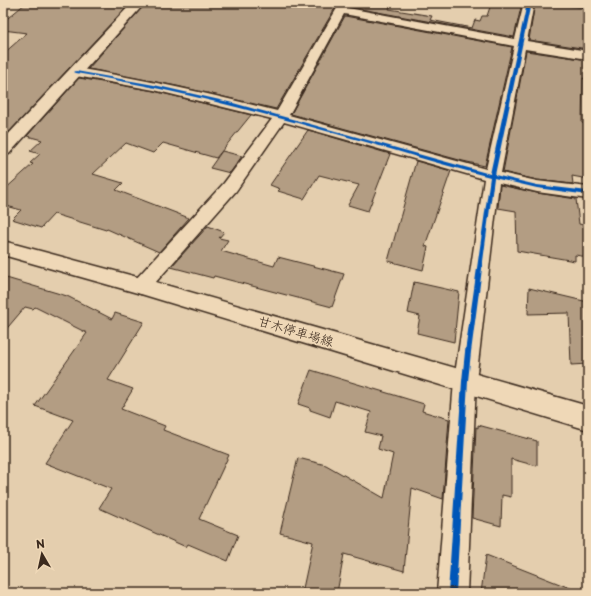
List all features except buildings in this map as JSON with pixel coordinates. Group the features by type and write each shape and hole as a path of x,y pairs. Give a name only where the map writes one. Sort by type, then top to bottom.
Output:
{"main road":[{"path":"3,150 139,3"},
{"name":"甘木停車場線","path":"3,248 141,286 588,418"}],"street":[{"path":"452,593 465,381 492,177 529,3"},
{"path":"141,286 230,187 281,116 343,7 520,44 588,55"},
{"path":"76,72 177,90 281,116 492,177 558,191 588,193"}],"cycle path":[{"path":"452,593 468,352 492,177 529,3"},
{"path":"76,72 154,86 232,104 511,181 588,193"}]}
